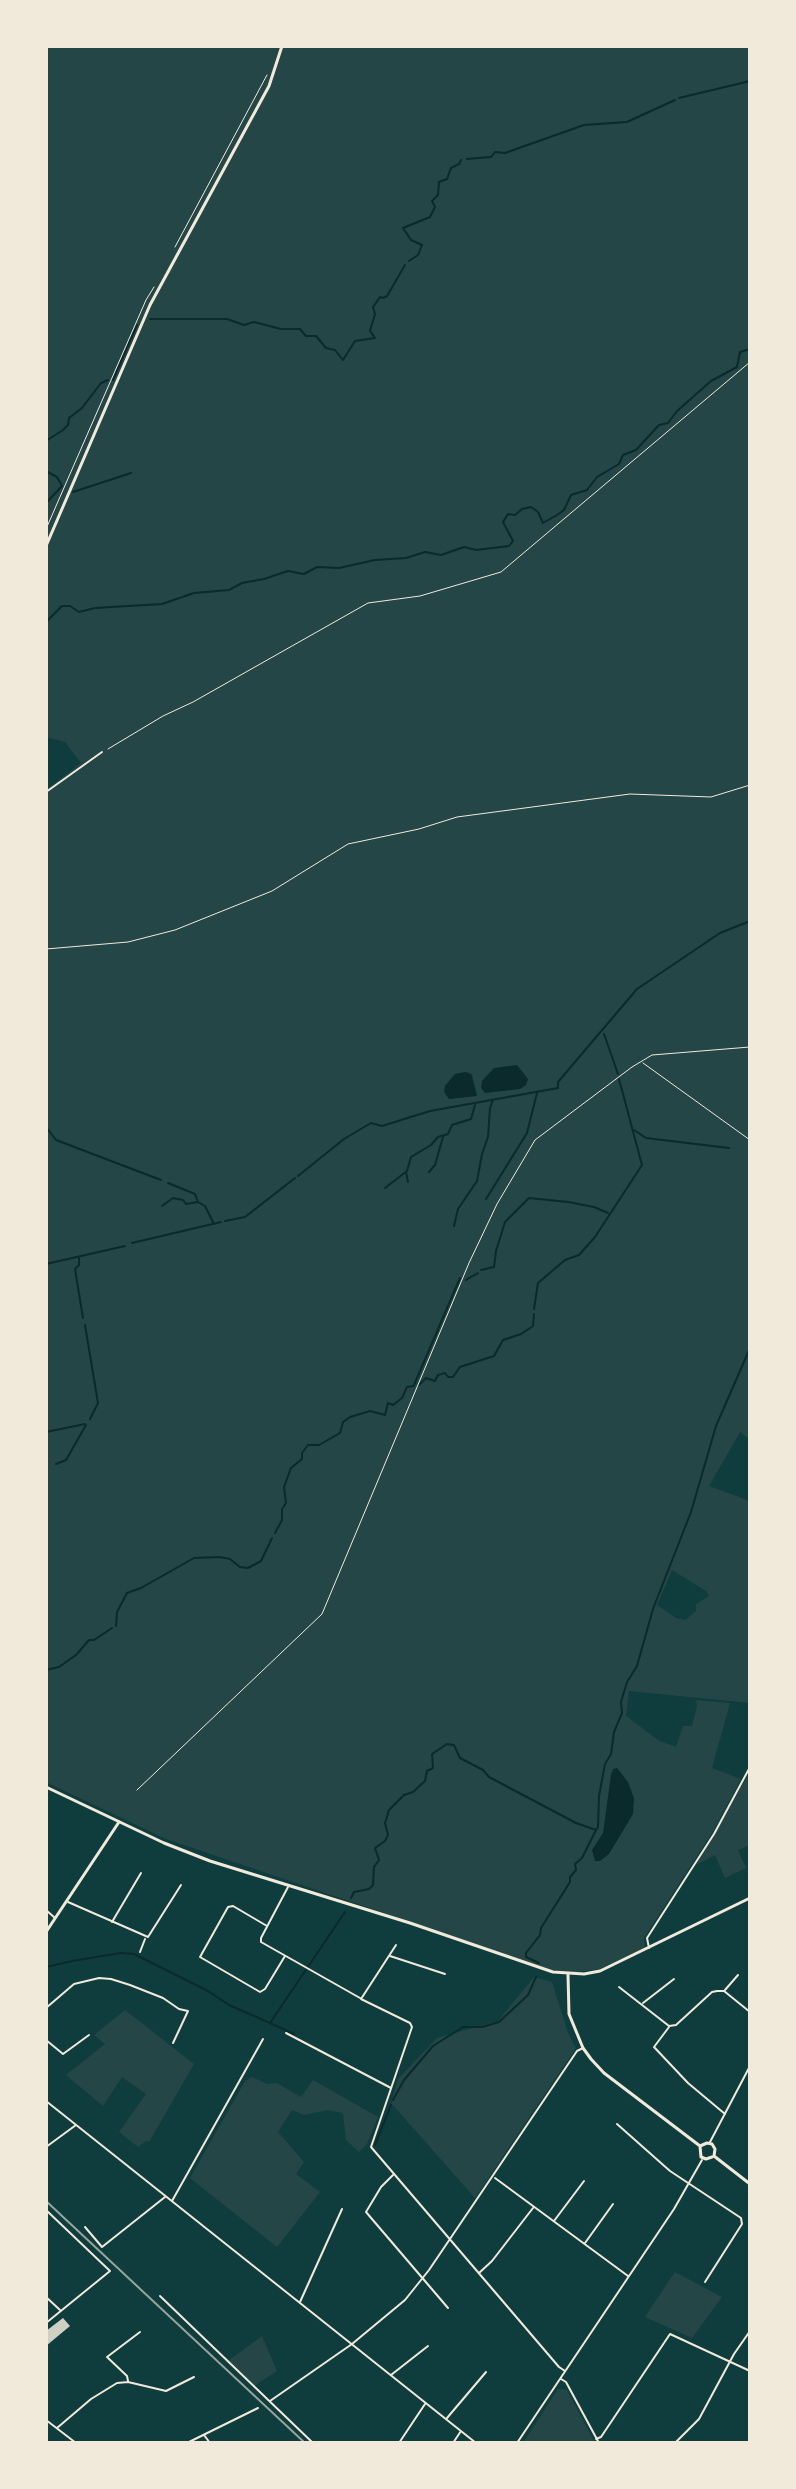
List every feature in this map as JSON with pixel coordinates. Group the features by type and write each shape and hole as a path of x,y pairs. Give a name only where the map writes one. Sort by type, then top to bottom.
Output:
{"main road":[{"path":"46,546 150,305 269,86 282,46"},
{"path":"46,1787 195,1856 354,1905 539,1969 568,1975 600,1971 750,1898"},
{"path":"46,1932 119,1821"},
{"path":"568,1975 569,2014 583,2048 604,2073 700,2146"},
{"path":"700,2146 709,2143 715,2149 714,2156"},
{"path":"700,2146 699,2152 703,2158 714,2156 750,2184"}],"street":[{"path":"46,792 102,752"},
{"path":"649,1948 647,1938 714,1834 750,1767"},
{"path":"111,1923 141,1873"},
{"path":"140,1952 145,1937 150,1935 181,1885"},
{"path":"288,1887 261,1942 410,2023 412,2027 371,2147 565,2371"},
{"path":"67,1902 145,1937"},
{"path":"267,1926 233,1906 228,1907 200,1957 260,1992 285,1956"},
{"path":"46,1910 56,1918"},
{"path":"361,1999 396,1945"},
{"path":"389,1955 445,1974"},
{"path":"724,1991 738,1975"},
{"path":"46,2008 74,1984 99,1978 120,1982 188,2011 173,2043"},
{"path":"642,2004 674,1979"},
{"path":"619,1987 669,2026 676,2025 712,1992 724,1991 750,2012"},
{"path":"669,2026 668,2032 654,2047 688,2083 725,2114"},
{"path":"286,2033 391,2088"},
{"path":"46,2040 63,2054 89,2035"},
{"path":"172,2201 263,2039"},
{"path":"270,2401 389,2315 422,2280 577,2051 583,2048"},
{"path":"709,2143 750,2066"},
{"path":"46,2101 476,2443"},
{"path":"617,2124 670,2171 738,2216 742,2224"},
{"path":"46,2147 76,2125"},
{"path":"517,2443 703,2158"},
{"path":"394,2174 381,2187 366,2212 448,2308"},
{"path":"494,2177 628,2277"},
{"path":"553,2222 584,2181"},
{"path":"85,2227 102,2247 166,2196"},
{"path":"584,2244 613,2204"},
{"path":"479,2273 534,2207"},
{"path":"299,2303 342,2209"},
{"path":"46,2210 110,2271 46,2323"},
{"path":"705,2282 742,2224 749,2223"},
{"path":"160,2296 313,2443"},
{"path":"46,2297 61,2311"},
{"path":"675,2443 699,2419 750,2331"},
{"path":"128,2382 127,2376 107,2357 140,2332"},
{"path":"561,2378 598,2441 670,2334 750,2371"},
{"path":"390,2375 428,2346"},
{"path":"446,2419 486,2372"},
{"path":"57,2428 117,2383 128,2382 166,2391 194,2377"},
{"path":"399,2443 425,2403"},
{"path":"187,2443 258,2408"},
{"path":"46,2420 76,2443"},
{"path":"453,2443 462,2431"},
{"path":"204,2434 210,2443"}],"path":[{"path":"102,752 368,603 420,596 501,572 750,362"},
{"path":"46,949 128,942 175,930 272,891 348,844 419,829 457,817 630,794 711,797 750,785"},
{"path":"137,1790 322,1614 463,1276 497,1204 535,1140 640,1062 659,1054 750,1047"},
{"path":"640,1062 750,1140"}],"shaded area":[{"path":"46,46 750,46 750,1440 740,1432 709,1486 750,1501 750,1703 629,1691 626,1716 658,1740 676,1747 683,1726 692,1726 696,1700 730,1703 712,1768 741,1779 712,1833 644,1938 645,1948 599,1969 568,1973 553,1970 166,1839 46,1782 46,790 81,763 65,742 46,737","holes":["455,1074 472,1074 477,1095 449,1099 445,1086","672,1570 709,1596 696,1604 696,1611 685,1620 676,1618 657,1605"]},
{"path":"517,1065 528,1079 520,1089 485,1093 481,1088 482,1081 494,1068"},
{"path":"455,1074 471,1074 477,1096 449,1099 444,1092 445,1086"},
{"path":"617,1768 628,1782 634,1798 633,1814 609,1854 595,1861 592,1850 603,1833 611,1775"},
{"path":"750,1772 750,1845 738,1850 746,1868 725,1878 715,1855 696,1865"},
{"path":"534,1977 552,1982 576,2048 475,2198 391,2103 398,2079 437,2038 498,2021"},
{"path":"125,2010 194,2064 149,2142 138,2147 119,2132 146,2094 122,2077 103,2106 66,2075 105,2044 94,2035"},
{"path":"252,2077 267,2084 277,2083 301,2097 313,2080 378,2117 367,2144 359,2152 346,2140 343,2113 328,2110 304,2115 292,2110 278,2132 304,2162 296,2174 320,2192 277,2247 190,2178 245,2081"},
{"path":"675,2272 722,2297 692,2338 645,2317"},
{"path":"262,2336 277,2371 254,2386 228,2361"},
{"path":"558,2389 567,2390 595,2443 523,2443"}],"building":[{"path":"63,2318 70,2326 46,2346 46,2331"}],"waterway":[{"path":"679,98 750,81"},
{"path":"467,159 491,157 495,152 505,153 584,125 627,122 675,100"},
{"path":"409,261 418,255 422,245 411,240 403,228 430,217 439,182 447,179 451,168 461,160"},
{"path":"150,319 227,319 244,325 254,322 281,329 300,329 306,336 316,336 343,360 355,341 375,338 370,331 375,314 373,307 380,297 387,296 405,265"},
{"path":"113,380 137,325"},
{"path":"46,622 62,606 70,606 79,612 95,608 162,604 194,593 229,590 242,583 288,571 304,574 317,567 339,568 375,560 406,558 425,552 441,555 464,547 476,550 509,546 513,541 503,522 508,514 515,515 531,507 538,512 543,523 557,515 564,510 571,495 587,490 597,477 619,464 623,455 636,450 659,425 668,423 711,381 737,367 740,352 750,349"},
{"path":"46,441 63,430 69,418 82,408 101,383 108,380"},
{"path":"46,471 57,477 62,486 46,503"},
{"path":"73,492 131,473"},
{"path":"298,1176 344,1139 371,1123 382,1126 430,1111 558,1088 558,1082 637,989 720,933 750,921"},
{"path":"604,1034 618,1074"},
{"path":"534,1309 538,1283 565,1260 579,1255 595,1237 642,1165 619,1079"},
{"path":"486,1199 527,1133 537,1093"},
{"path":"454,1226 458,1209 477,1181 493,1100"},
{"path":"385,1188 407,1171 411,1157 438,1137 448,1134 452,1125 471,1119 475,1105"},
{"path":"46,1127 56,1140 161,1180"},
{"path":"634,1130 646,1138 729,1148"},
{"path":"429,1172 435,1165 443,1137"},
{"path":"406,1172 408,1182"},
{"path":"225,1221 245,1217 295,1178"},
{"path":"168,1183 195,1194 214,1224"},
{"path":"162,1206 173,1198 186,1204 198,1202"},
{"path":"481,1270 494,1267 505,1222 529,1198 568,1202 608,1213"},
{"path":"132,1243 221,1222"},
{"path":"46,1264 125,1246"},
{"path":"79,1257 79,1265 75,1269 83,1318"},
{"path":"466,1280 478,1273"},
{"path":"414,1385 460,1278"},
{"path":"419,1385 426,1378 435,1381 438,1375 445,1373 453,1377 460,1367 494,1356 503,1340 533,1326 534,1314"},
{"path":"85,1325 98,1403 90,1419"},
{"path":"351,1898 354,1892 373,1885 374,1867 379,1860 375,1848 388,1835 385,1823 389,1810 425,1781 427,1771 433,1768 432,1754 447,1744 454,1745 460,1758 483,1770 489,1777 576,1823 596,1830 605,1764 611,1754 627,1682 637,1666 653,1609 691,1512 716,1426 750,1348"},
{"path":"275,1533 282,1520 282,1509 286,1503 284,1487 291,1468 302,1459 308,1445 319,1445 340,1433 343,1422 350,1417 370,1411 385,1415 388,1403 393,1405 402,1398 407,1387 414,1386"},
{"path":"46,1432 85,1424"},
{"path":"56,1464 66,1460 86,1425"},
{"path":"116,1626 117,1612 127,1593 194,1558 220,1557 248,1568 261,1561 272,1538"},
{"path":"46,1670 59,1667 76,1655 89,1640 112,1628"},
{"path":"539,1963 526,1957 526,1953 540,1935 541,1928 576,1870 575,1864 582,1858 596,1830"},
{"path":"46,1967 121,1953 134,1954 208,1991 229,2005 270,2023 345,1912"},
{"path":"393,2100 404,2080 433,2046 463,2027 482,2027 499,2022 528,1995 536,1977"},
{"path":"270,2023 294,2034"},
{"path":"375,2145 391,2105"}],"railway":[{"path":"46,2201 305,2443"}]}
